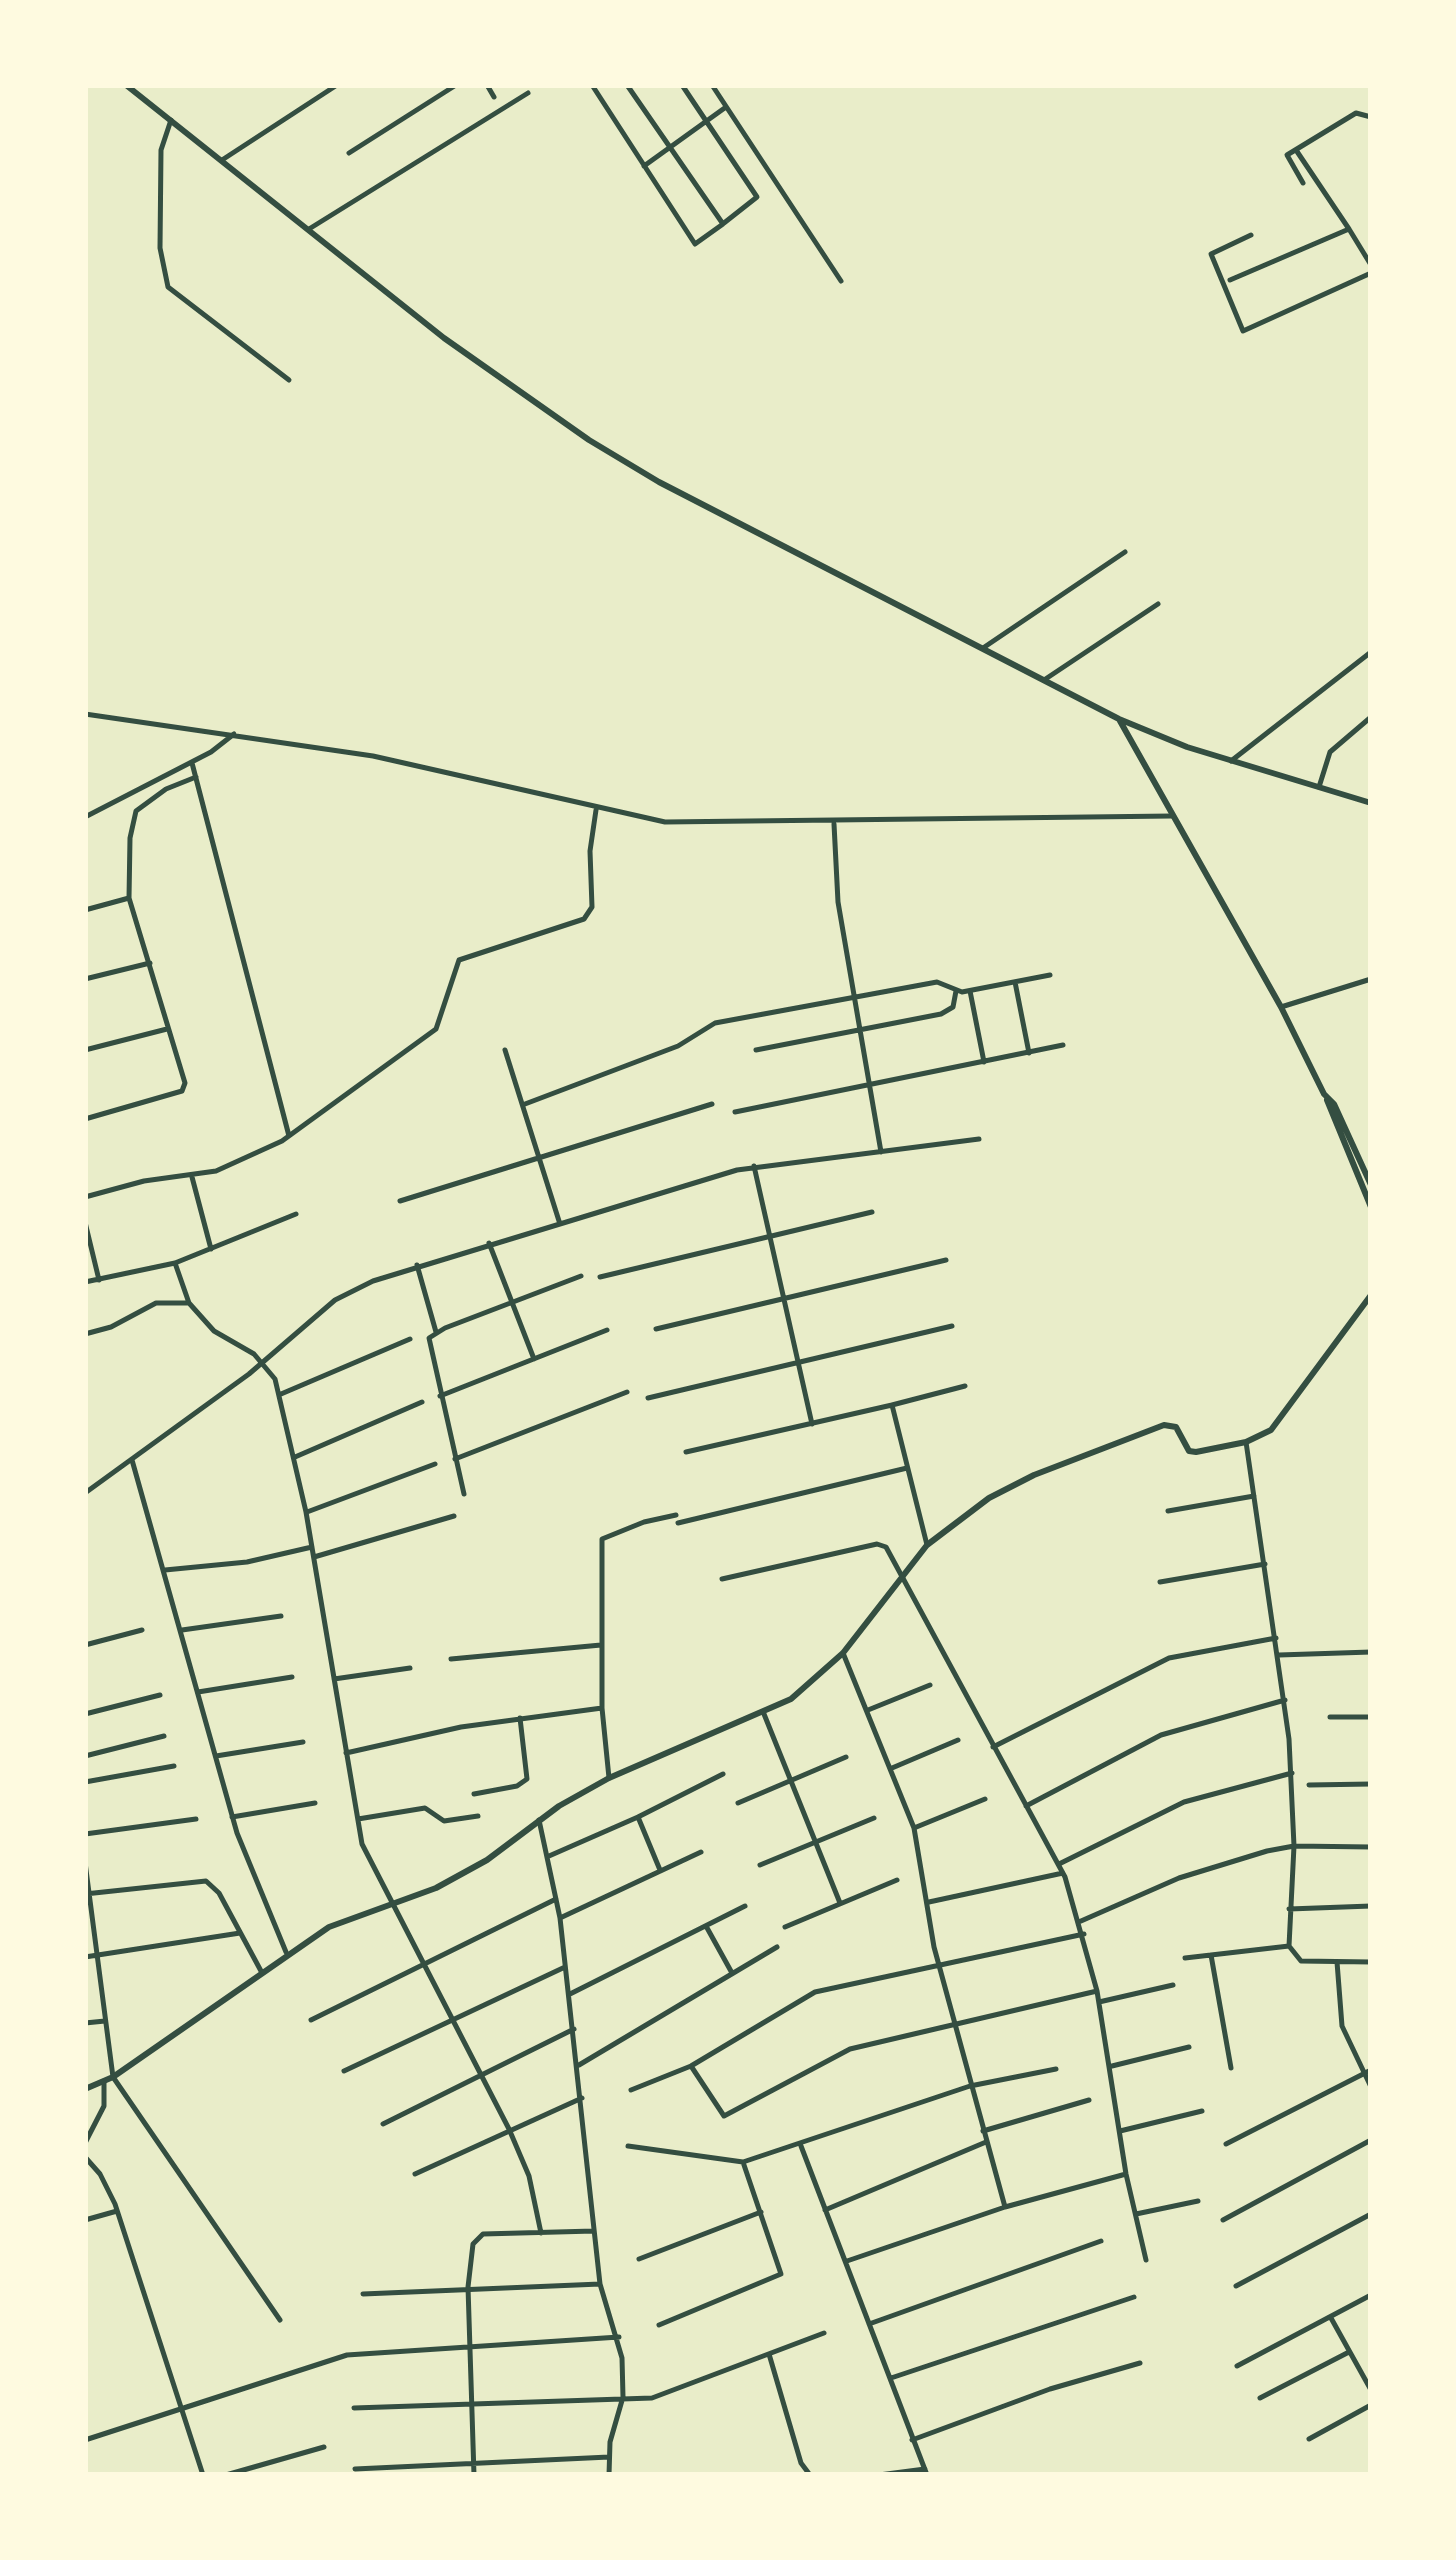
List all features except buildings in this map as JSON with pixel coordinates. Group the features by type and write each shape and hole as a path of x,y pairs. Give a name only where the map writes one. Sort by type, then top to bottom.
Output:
{"street":[{"path":"126,85 444,338 589,440 659,482 1119,719 1231,761 1371,804"},
{"path":"222,160 337,85"},
{"path":"348,154 456,85"},
{"path":"487,85 494,96"},
{"path":"592,85 695,244 757,197 682,85"},
{"path":"627,85 723,224"},
{"path":"712,85 841,281"},
{"path":"309,228 528,93"},
{"path":"644,166 726,107"},
{"path":"1304,183 1286,155 1356,112 1371,117"},
{"path":"171,120 160,150 160,248 168,286 289,380"},
{"path":"1296,150 1371,265"},
{"path":"1230,280 1349,229"},
{"path":"1251,235 1211,254 1236,325 1243,331 1371,274"},
{"path":"982,648 1125,552"},
{"path":"1044,680 1158,604"},
{"path":"1231,761 1371,652"},
{"path":"85,714 373,756 596,810 666,822 834,824 1172,816"},
{"path":"1319,788 1330,752 1371,716"},
{"path":"1119,719 1281,1007 1327,1099 1371,1206"},
{"path":"85,817 192,763 234,734"},
{"path":"192,763 289,1136"},
{"path":"85,1119 182,1091 184,1083 129,898 130,838 136,811 166,788 196,777"},
{"path":"85,1197 144,1181 192,1177 246,1158 289,1136 436,1028 458,960 543,936 590,915 596,810"},
{"path":"834,824 840,917 881,1152"},
{"path":"85,910 129,898"},
{"path":"85,980 150,963"},
{"path":"524,1104 678,1046 715,1023 937,982 956,991 970,991 1050,975"},
{"path":"1281,1007 1371,978"},
{"path":"1016,982 1029,1053"},
{"path":"756,1050 948,1012 956,991"},
{"path":"970,991 984,1063"},
{"path":"85,1050 167,1029"},
{"path":"735,1112 870,1088 1063,1045"},
{"path":"505,1050 560,1221"},
{"path":"1327,1099 1334,1104 1371,1185"},
{"path":"400,1201 712,1104"},
{"path":"85,1493 263,1362 335,1300 417,1265 754,1166 979,1139"},
{"path":"754,1166 767,1238 812,1424"},
{"path":"192,1177 211,1248"},
{"path":"600,1277 872,1212"},
{"path":"85,1282 175,1263 296,1214"},
{"path":"85,1222 100,1280"},
{"path":"489,1243 534,1359"},
{"path":"656,1330 946,1260"},
{"path":"175,1263 189,1303 214,1332 263,1362 281,1394 369,1864 425,1961 509,2129 530,2176 540,2233"},
{"path":"417,1265 436,1332"},
{"path":"464,1494 429,1343 436,1332 581,1276"},
{"path":"85,2089 113,2077 286,1952 346,1918 456,1878 538,1820 609,1778 764,1714 813,1684 844,1654 901,1574 963,1514 1034,1475 1164,1425 1176,1427 1189,1451 1246,1442 1282,1420 1371,1295"},
{"path":"85,1334 111,1327 156,1303 189,1303"},
{"path":"648,1398 952,1326"},
{"path":"440,1396 607,1330"},
{"path":"281,1394 410,1339"},
{"path":"686,1452 966,1386"},
{"path":"455,1458 627,1392"},
{"path":"294,1456 422,1402"},
{"path":"892,1404 927,1545"},
{"path":"1246,1442 1286,1700 1294,1846 1289,1946 1301,1960 1371,1962"},
{"path":"131,1458 232,1817 286,1952"},
{"path":"306,1512 435,1464"},
{"path":"678,1524 907,1468"},
{"path":"1168,1511 1254,1496"},
{"path":"609,1778 602,1708 602,1539 644,1522 676,1515"},
{"path":"314,1557 454,1516"},
{"path":"722,1579 882,1544 901,1574 1063,1872 1084,1934 1099,2002 1126,2174 1146,2260"},
{"path":"165,1570 247,1562 312,1547"},
{"path":"1160,1582 1266,1564"},
{"path":"182,1630 281,1616"},
{"path":"85,1645 142,1630"},
{"path":"993,1747 1169,1658 1276,1638"},
{"path":"451,1659 602,1646"},
{"path":"1279,1655 1371,1652"},
{"path":"844,1654 914,1828 954,2027 1006,2207"},
{"path":"334,1680 410,1668"},
{"path":"198,1692 292,1677"},
{"path":"868,1710 930,1686"},
{"path":"85,1714 160,1695"},
{"path":"1026,1806 1161,1735 1286,1700"},
{"path":"346,1753 520,1718 602,1708"},
{"path":"764,1714 840,1903"},
{"path":"1330,1717 1371,1717"},
{"path":"474,1794 517,1786 527,1779 520,1718"},
{"path":"85,1756 164,1736"},
{"path":"892,1768 958,1740"},
{"path":"216,1756 303,1742"},
{"path":"738,1803 846,1757"},
{"path":"85,1782 174,1766"},
{"path":"1059,1864 1184,1802 1292,1773"},
{"path":"548,1857 722,1774"},
{"path":"1309,1785 1371,1784"},
{"path":"914,1828 984,1798"},
{"path":"232,1817 315,1803"},
{"path":"358,1819 426,1808 444,1821 478,1816"},
{"path":"638,1817 661,1870"},
{"path":"760,1864 874,1818"},
{"path":"85,1834 196,1819"},
{"path":"538,1820 560,1918 579,2064 600,2284 619,2337 624,2397 609,2457 609,2475"},
{"path":"1080,1921 1179,1878 1294,1846 1371,1848"},
{"path":"560,1918 701,1852"},
{"path":"85,1862 113,2077 280,2320"},
{"path":"928,1903 1063,1872"},
{"path":"785,1926 897,1880"},
{"path":"88,1894 206,1881 219,1893 260,1970"},
{"path":"312,2020 556,1899"},
{"path":"570,1994 745,1906"},
{"path":"1289,1910 1371,1906"},
{"path":"706,1926 732,1973"},
{"path":"85,1957 240,1933"},
{"path":"631,2090 690,2066 814,1992 1084,1934"},
{"path":"1185,1958 1289,1946"},
{"path":"579,2064 777,1948"},
{"path":"1211,1955 1231,2068"},
{"path":"1338,1962 1342,2026 1371,2087"},
{"path":"344,2071 565,1967"},
{"path":"1099,2002 1174,1986"},
{"path":"690,2066 724,2116 850,2049 1096,1991"},
{"path":"85,2023 104,2021"},
{"path":"382,2124 574,2029"},
{"path":"1112,2066 1190,2047"},
{"path":"628,2146 743,2162 801,2146 970,2086 1056,2069"},
{"path":"1226,2144 1371,2070"},
{"path":"85,2143 104,2106 104,2081"},
{"path":"415,2174 582,2098"},
{"path":"983,2130 1089,2100"},
{"path":"1120,2131 1202,2111"},
{"path":"1222,2220 1371,2140"},
{"path":"825,2210 986,2142"},
{"path":"801,2146 926,2472 880,2475"},
{"path":"85,2157 100,2174 117,2211 203,2475"},
{"path":"659,2325 778,2278 780,2268 743,2162"},
{"path":"846,2262 1006,2207 1126,2174"},
{"path":"1136,2214 1198,2201"},
{"path":"85,2220 117,2211"},
{"path":"639,2259 761,2212"},
{"path":"1236,2286 1371,2214"},
{"path":"474,2475 468,2287 476,2237 594,2231"},
{"path":"869,2324 1101,2241"},
{"path":"363,2294 600,2284"},
{"path":"1237,2366 1371,2295"},
{"path":"891,2378 1134,2297"},
{"path":"1330,2318 1371,2390"},
{"path":"354,2408 667,2394 824,2333"},
{"path":"85,2440 347,2355 619,2337"},
{"path":"1260,2398 1349,2352"},
{"path":"770,2354 801,2463 810,2475"},
{"path":"912,2440 1034,2394 1140,2363"},
{"path":"1309,2439 1371,2405"},
{"path":"226,2475 324,2447"},
{"path":"354,2469 609,2457"}]}
